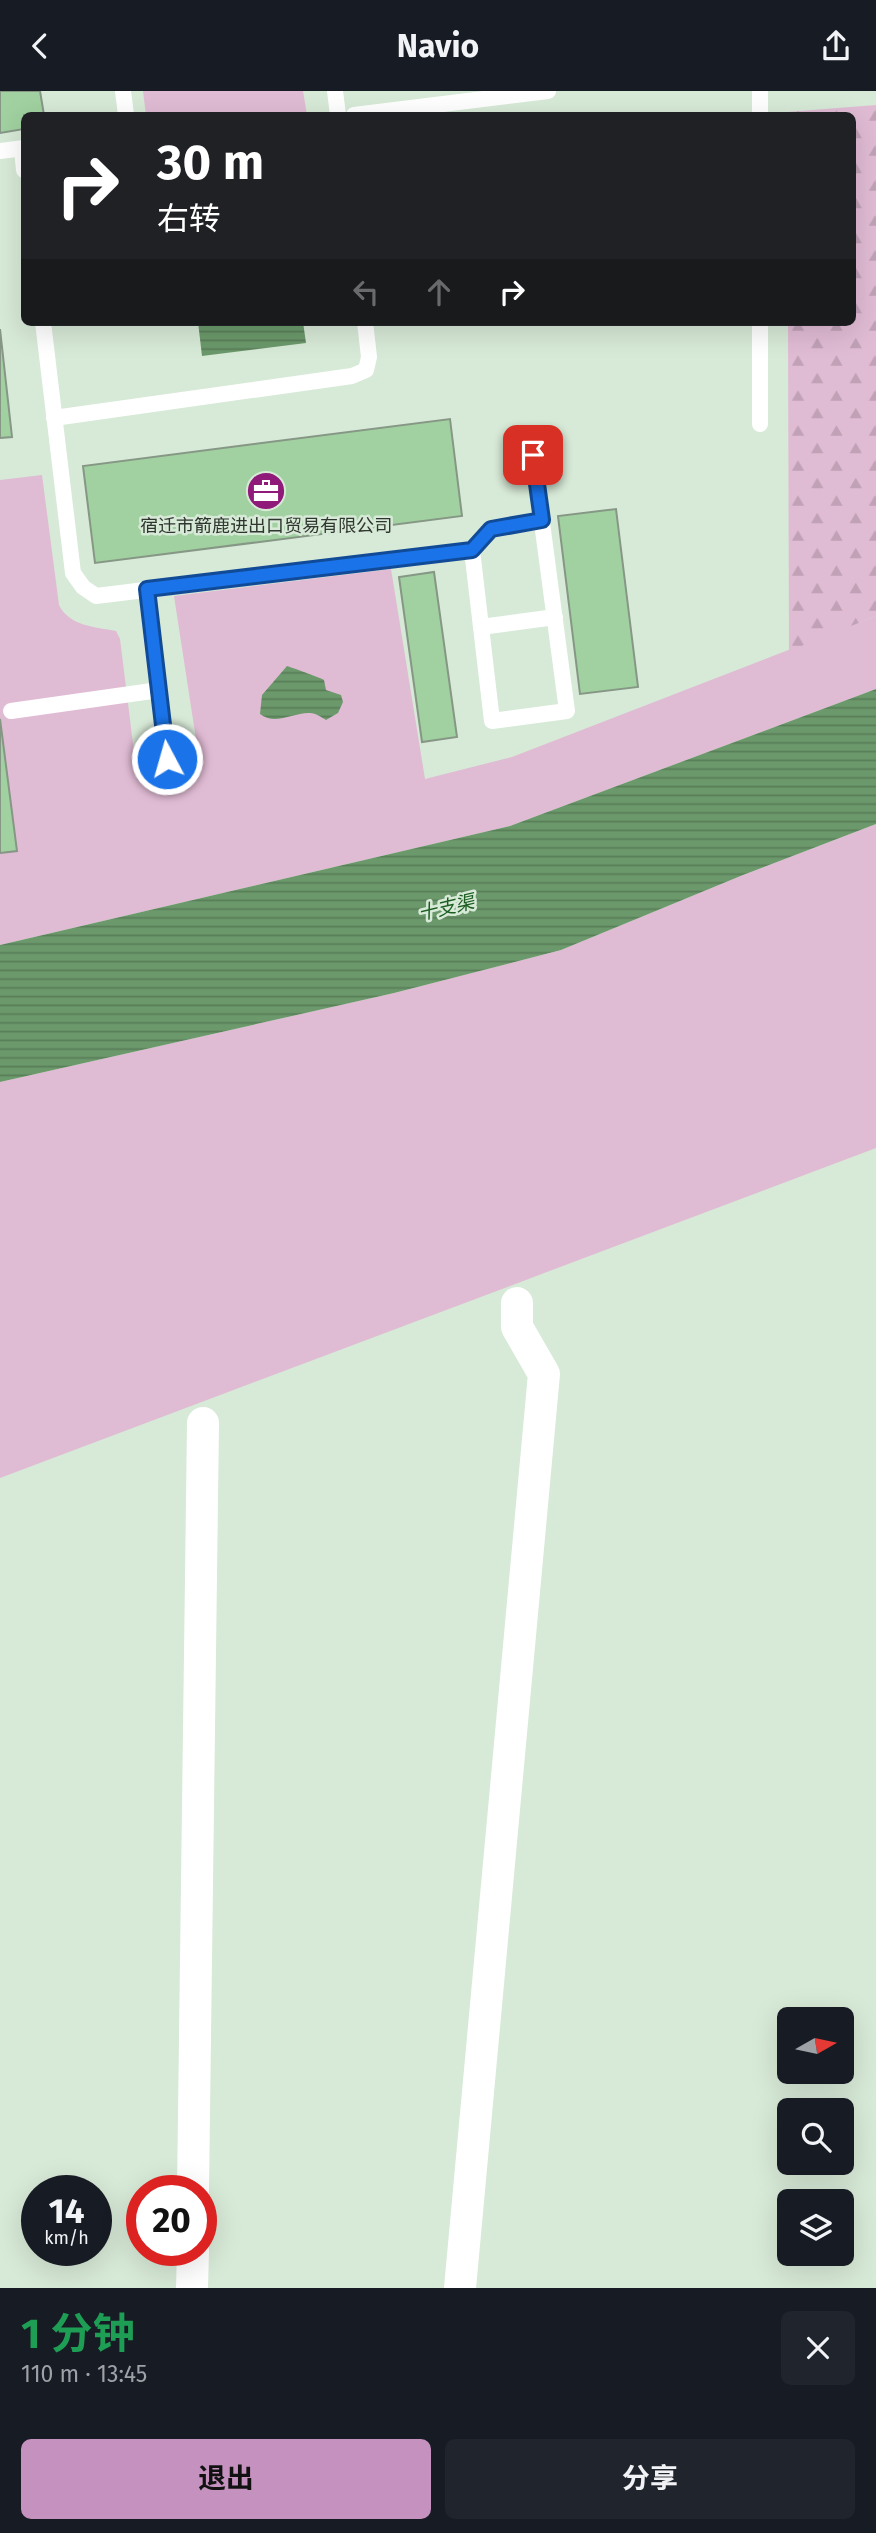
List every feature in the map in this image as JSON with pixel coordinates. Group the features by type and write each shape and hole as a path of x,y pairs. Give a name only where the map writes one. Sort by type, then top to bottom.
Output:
{"street":[{"path":"460,2288 544,1374 516,1327 517,1303"},
{"path":"193,2175 203,1423"},
{"path":"192,2288 193,2266"}],"lane":[{"path":"123,91 126,112"},
{"path":"335,91 338,112"},
{"path":"378,112 548,91"},
{"path":"760,91 760,112"},
{"path":"0,151 21,148"},
{"path":"43,326 73,573 83,587 96,596 472,550 491,529 542,520"},
{"path":"54,418 352,376 366,370 369,357 365,326"},
{"path":"760,326 760,423"},
{"path":"472,550 492,722 567,711 533,455"},
{"path":"147,589 167,759"},
{"path":"481,627 555,617"},
{"path":"11,711 159,690"}],"green space":[{"path":"143,91 303,91 306,112 146,112"},
{"path":"876,105 876,616 789,651 788,326 856,326 856,112 787,112"},
{"path":"42,475 59,605 63,612 76,621 91,627 116,631 120,639 137,776 200,765 174,596 391,569 425,779 512,757 876,616 876,689 510,826 0,945 0,480"},
{"path":"876,824 876,1148 0,1478 0,1082 394,993 561,950"}],"water":[{"path":"198,326 304,326 306,343 202,356"},
{"path":"287,666 324,680 326,690 341,695 343,702 338,713 326,720 312,713 278,719 260,714 262,695"},
{"name":"十支渠","path":"876,689 876,824 561,950 394,993 0,1082 0,945 510,826"}],"building":[{"path":"0,91 40,91 44,112 21,112 21,130 0,133"},
{"path":"0,329 12,437 0,438"},
{"path":"450,419 462,516 95,563 83,466"},
{"path":"616,509 638,687 580,694 558,516"},
{"path":"434,572 457,737 422,742 399,577"},
{"path":"0,719 17,851 0,853"}],"place":[{"name":"宿迁市箭鹿进出口贸易有限公司","path":"266,491"}],"route":[{"path":"167,759 147,589 472,550 491,529 542,520 533,455"}]}
